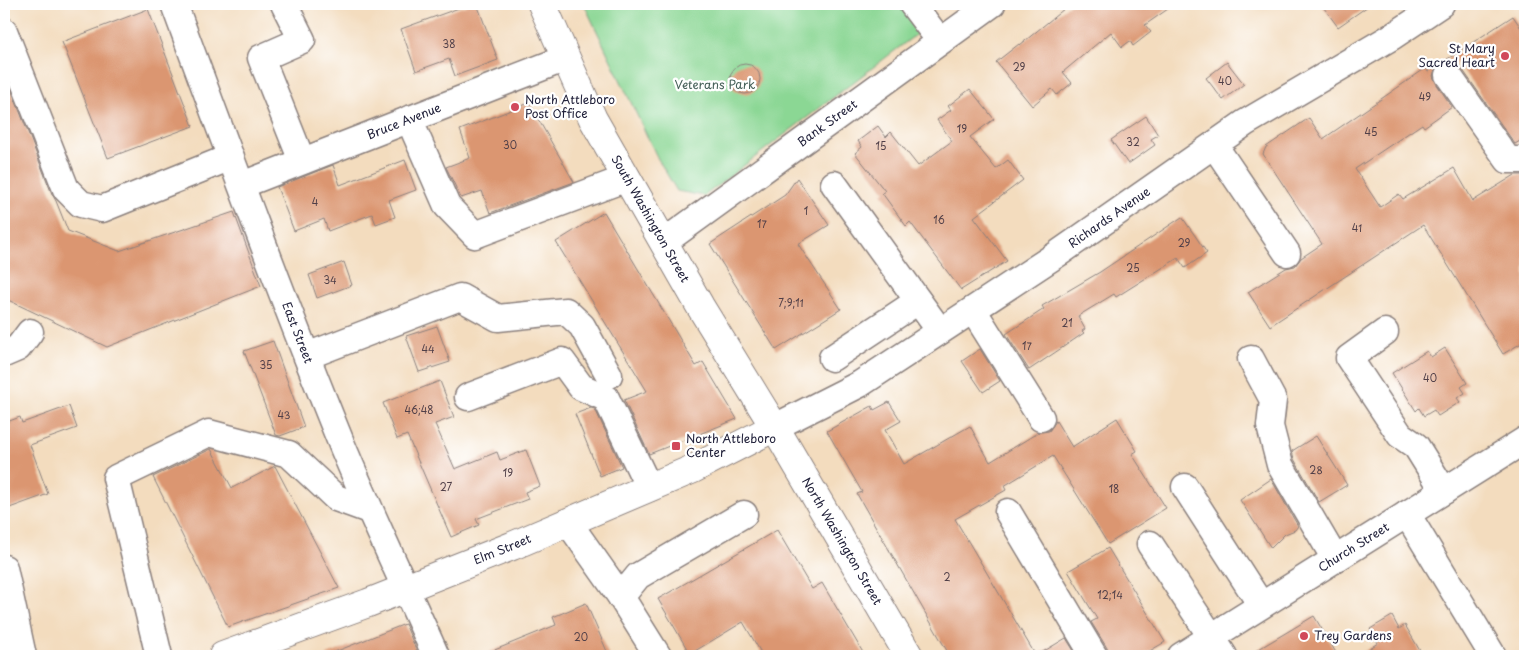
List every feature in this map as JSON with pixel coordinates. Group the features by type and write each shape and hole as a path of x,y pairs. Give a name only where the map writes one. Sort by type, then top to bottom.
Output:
{"main road":[{"name":"South Washington Street","path":"542,4 593,119 700,306 775,427"},
{"name":"Elm Street","path":"223,656 406,588 568,522 693,469 775,427"},
{"name":"North Washington Street","path":"775,427 909,656"}],"street":[{"name":"East Street","path":"174,4 307,356 369,510 436,656"},
{"path":"284,4 302,40 261,58 302,162"},
{"path":"912,4 940,41"},
{"name":"Bank Street","path":"664,242 992,4"},
{"name":"Richards Avenue","path":"775,427 860,384 1059,252 1245,123 1412,12 1441,4"},
{"path":"4,31 66,189 81,204 102,209 231,157"},
{"name":"Bruce Avenue","path":"242,185 566,58"},
{"path":"1448,75 1508,160 1525,160"},
{"path":"409,119 447,206 475,236 626,178"},
{"path":"1214,145 1288,253"},
{"path":"834,184 940,331"},
{"path":"307,356 460,297 498,318 566,311 582,326 609,375"},
{"path":"832,358 918,300"},
{"path":"972,310 1041,418"},
{"path":"4,354 18,348 30,332"},
{"path":"1385,332 1348,358 1400,435 1416,446 1444,491"},
{"path":"1251,360 1273,400 1270,426 1280,465 1335,559"},
{"path":"468,397 562,361 581,387 606,398 649,488"},
{"path":"159,656 116,478 209,432 288,454 336,498 369,510"},
{"name":"Church Street","path":"1181,656 1218,646 1261,605 1525,440"},
{"path":"1185,487 1261,605"},
{"path":"1008,512 1094,656"},
{"path":"621,597 638,576 744,514"},
{"path":"1407,514 1493,656"},
{"path":"568,522 621,597 658,656"},
{"path":"1150,544 1218,646"},
{"path":"4,568 23,656"}],"green space":[{"name":"Veterans Park","path":"584,4 905,4 922,30 704,196 677,191 658,159"}],"building":[{"path":"470,4 477,4 498,60 455,76 449,59 416,71 401,29"},
{"path":"1070,4 1175,4 1145,25 1151,32 1133,46 1130,41 1122,47 1111,32 1063,72 1072,83 1057,95 1052,89 1032,106 996,62"},
{"path":"1321,4 1371,4 1338,27"},
{"path":"148,9 193,126 108,158 62,42"},
{"path":"1513,16 1525,34 1525,138 1515,144 1460,66 1454,61 1446,60"},
{"path":"1227,62 1244,84 1223,100 1206,78"},
{"path":"745,64 755,69 760,79 755,89 745,94 735,89 730,79 735,69"},
{"path":"1436,67 1433,76 1452,107 1424,127 1422,124 1355,169 1380,207 1399,194 1403,199 1454,168 1473,201 1515,175 1525,175 1525,341 1503,354 1423,225 1270,326 1248,292 1286,268 1295,266 1301,258 1322,244 1263,154 1266,147 1309,118 1323,139 1426,68 1428,72"},
{"path":"4,71 68,231 119,251 234,212 261,286 107,347 8,300 4,289"},
{"path":"970,89 994,119 970,137 996,169 1008,160 1023,180 974,217 1007,261 961,290 910,222 906,226 882,193 885,191 855,153 862,147 858,141 878,126 886,137 891,132 918,166 952,141 937,120 951,110 948,106"},
{"path":"529,103 574,182 490,213 482,191 461,198 446,167 470,158 460,130"},
{"path":"1146,116 1158,135 1151,139 1155,145 1128,164 1111,140"},
{"path":"405,160 416,190 389,200 395,217 376,224 372,214 328,231 324,219 294,231 277,187 333,165 340,185"},
{"path":"797,178 829,225 798,244 841,309 776,350 710,244 785,195"},
{"path":"604,212 696,366 703,362 737,419 649,454 624,400 647,391 556,242"},
{"path":"1182,217 1207,253 1185,268 1178,258 1116,297 1114,294 1078,316 1085,329 1082,331 1084,333 1029,370 1006,334 1044,309 1042,306 1100,272"},
{"path":"344,262 352,285 317,298 309,275"},
{"path":"437,326 450,362 419,372 406,336"},
{"path":"273,341 304,427 280,436 276,435 244,351"},
{"path":"1445,348 1467,383 1461,387 1465,393 1457,398 1460,402 1438,416 1434,410 1424,416 1419,408 1416,411 1392,373 1427,351 1431,357"},
{"path":"980,349 1000,381 983,392 962,361"},
{"path":"440,381 454,417 435,424 455,469 497,452 500,460 526,450 540,486 525,492 528,499 476,519 479,525 451,537 407,435 397,439 383,403"},
{"path":"889,402 901,421 885,430 904,464 970,426 990,462 1039,432 1049,431 1056,421 1072,447 1117,418 1137,451 1132,454 1166,508 1108,544 1053,456 1004,486 1006,490 955,519 1036,656 950,656 857,494 862,492 827,431 872,406 874,410"},
{"path":"69,406 77,428 30,445 48,494 4,510 4,423 20,417 22,423"},
{"path":"591,408 595,409 622,467 600,476 575,414"},
{"path":"1316,436 1347,485 1319,502 1294,459 1292,451"},
{"path":"211,449 232,488 275,466 339,588 228,627 153,477"},
{"path":"1271,479 1298,526 1295,530 1285,534 1271,548 1240,500"},
{"path":"777,530 812,589 822,583 865,656 763,656 743,622 690,654 658,599"},
{"path":"1108,548 1165,642 1141,656 1109,656 1107,648 1091,622 1097,619 1068,571"},
{"path":"586,603 609,656 480,656 556,625 553,617"},
{"name":"Trey Gardens","path":"1314,616 1338,656 1247,656"},
{"path":"1392,616 1399,629 1405,625 1423,656 1357,656 1378,643 1370,629"},
{"path":"405,624 419,656 327,656 327,655"},
{"path":"1066,638 1077,656 1036,656"}],"place":[{"name":"St Mary Sacred Heart","path":"1505,56"},
{"name":"North Attleboro Post Office","path":"515,107"},
{"name":"North Attleboro Center","path":"676,446"},
{"name":"Trey Gardens","path":"1304,636"}]}
